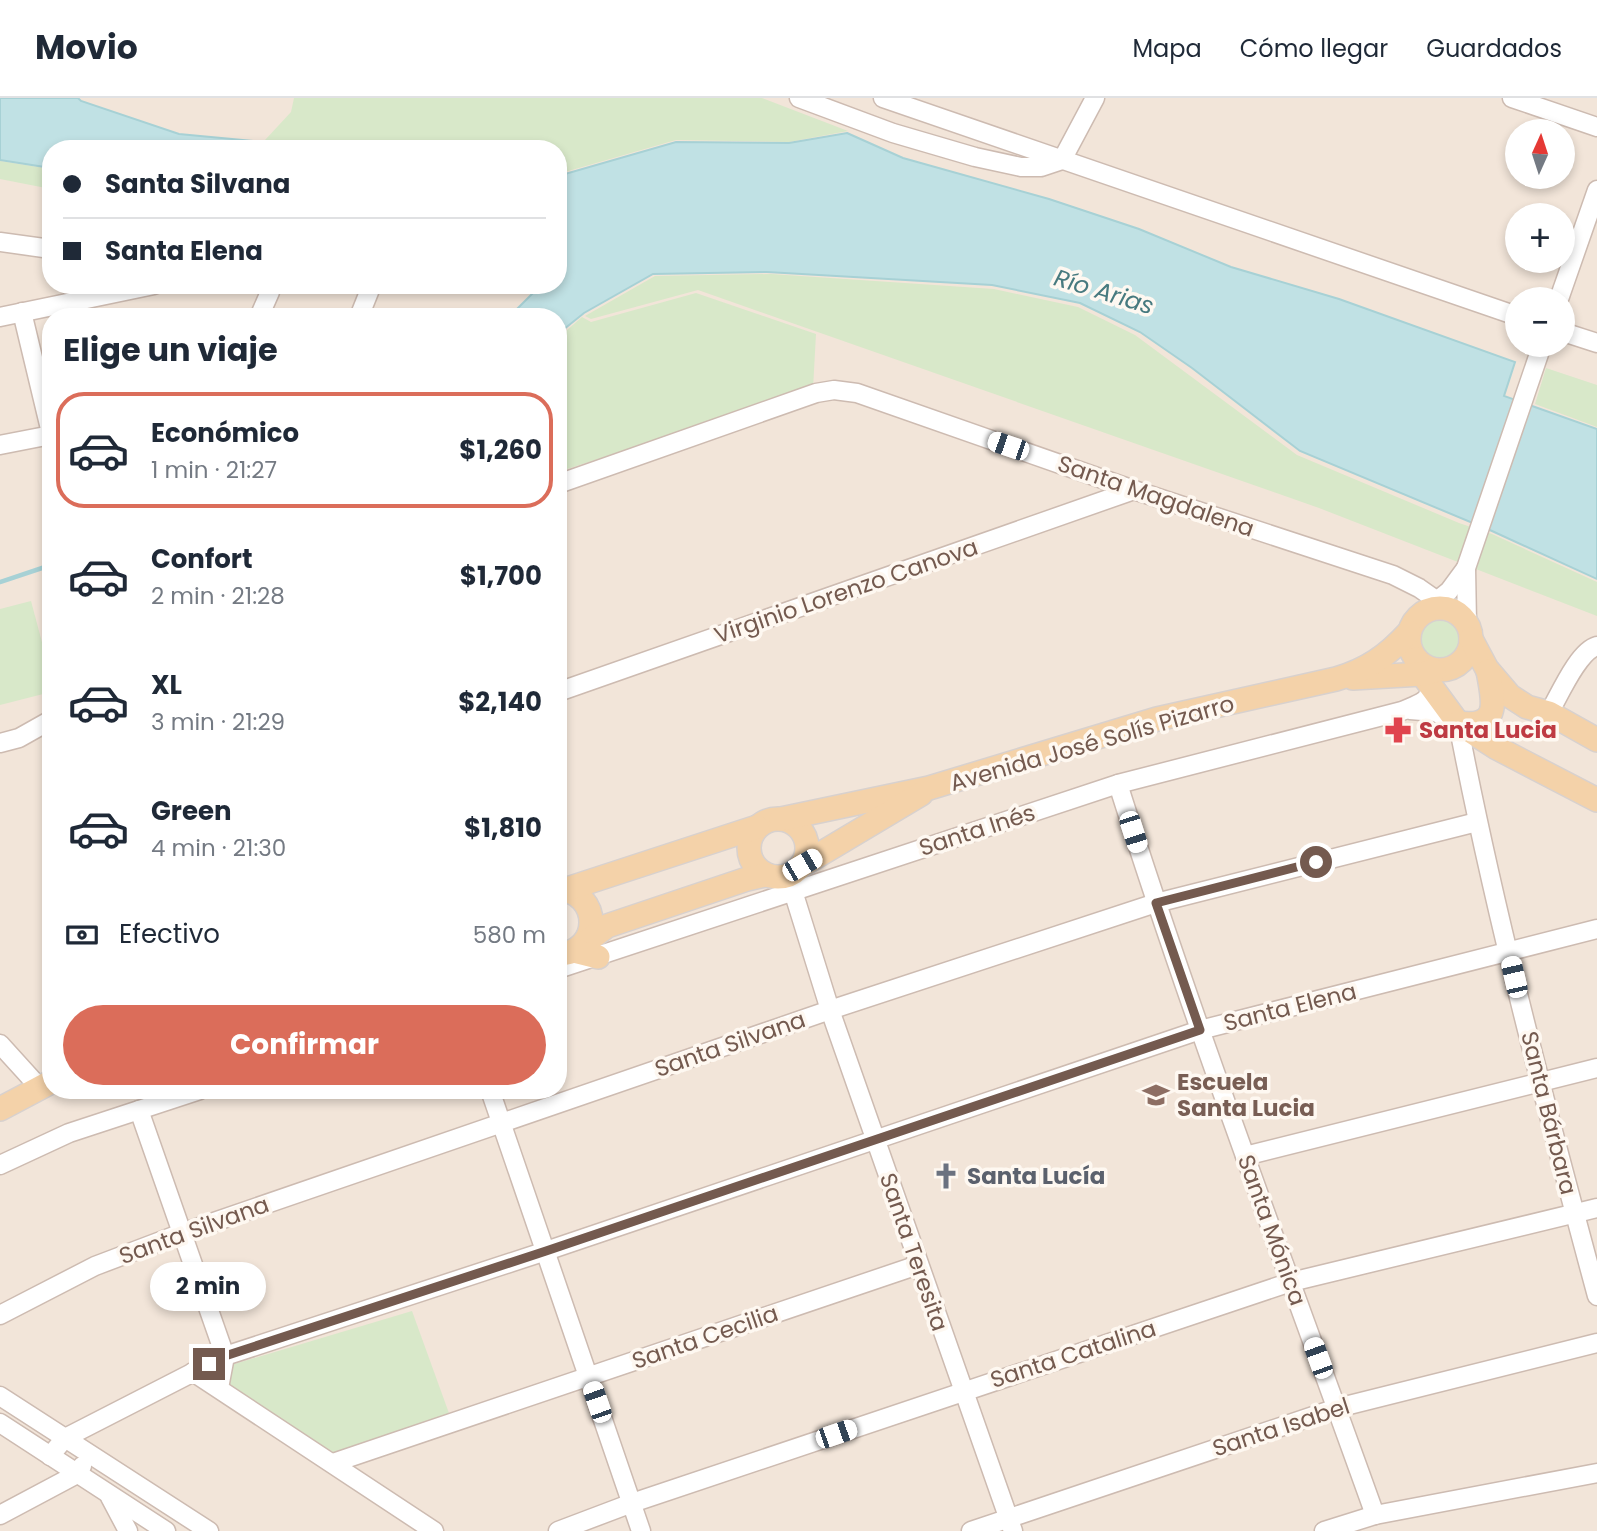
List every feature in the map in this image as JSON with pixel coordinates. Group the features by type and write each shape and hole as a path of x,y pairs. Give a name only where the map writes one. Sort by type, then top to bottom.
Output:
{"main road":[{"path":"1449,617 1414,621 1409,632 1409,647 1458,723 1497,748 1597,800"},
{"path":"1449,617 1510,696 1597,740"},
{"path":"1427,673 1449,669 1461,662 1469,652 1449,617"},
{"name":"Avenida José Solís Pizarro","path":"567,887 757,827 764,822 929,788 1157,719 1336,679 1361,671 1380,660 1409,632"},
{"path":"1458,723 1475,725 1487,719 1492,708 1493,694 1487,668"},
{"name":"Avenida José Solís Pizarro","path":"1336,679 1427,673"},
{"path":"1497,748 1496,728 1502,718 1538,710"},
{"name":"Avenida José Solís Pizarro","path":"570,957 607,926 747,879 785,876 929,788"},
{"path":"757,827 751,835 749,853 752,862 785,876 807,846 805,836 791,822 781,819"},
{"name":"Avenida José Solís Pizarro","path":"567,892 582,899 591,917 591,927 570,957"},
{"path":"0,1109 42,1086"}],"street":[{"path":"799,98 827,103 893,133 975,157 1021,167 1041,167 1062,160 1095,98"},
{"path":"883,98 1505,312"},
{"path":"1512,98 1597,127"},
{"path":"1563,287 1597,190"},
{"path":"0,242 42,248"},
{"path":"0,317 109,294"},
{"path":"22,312 42,396"},
{"path":"1575,336 1597,343"},
{"path":"1449,617 1538,357"},
{"name":"Santa Magdalena","path":"567,481 816,393 834,390 857,393 1134,490 1393,575 1419,589 1449,617"},
{"path":"0,445 42,436"},
{"name":"Virginio Lorenzo Canova","path":"567,689 1134,490"},
{"path":"1449,617 1450,591 1466,568"},
{"path":"1538,710 1581,658 1592,647 1597,646"},
{"name":"Santa Inés","path":"570,957 785,876 1118,784 1402,710 1425,701 1430,696 1427,673"},
{"name":"Santa Inés","path":"1402,710 1421,709 1435,712 1458,723"},
{"name":"Santa Bárbara","path":"1458,723 1477,822 1539,1081 1597,1296"},
{"path":"0,743 19,738 42,725"},
{"name":"Santa Mónica","path":"1118,784 1200,1030 1376,1515"},
{"name":"Santa Silvana","path":"0,1315 95,1266 182,1233 830,1010 1156,903 1477,822"},
{"name":"Santa Teresita","path":"785,876 918,1265 1011,1525"},
{"name":"Santa Elena","path":"50,1455 65,1438 225,1356 546,1251 1200,1030 1597,929"},
{"path":"0,1044 42,1081"},
{"path":"1245,1156 1597,1068"},
{"path":"0,1165 69,1133 173,1099"},
{"path":"494,1099 641,1531"},
{"path":"139,1110 225,1356 219,1388"},
{"name":"Santa Catalina","path":"558,1531 632,1503 1291,1282 1597,1208"},
{"name":"Santa Cecilia","path":"333,1463 918,1265"},
{"name":"Santa Isabel","path":"971,1531 1011,1525 1336,1408 1597,1343"},
{"path":"194,1372 434,1531"},
{"path":"0,1396 209,1531"},
{"path":"0,1423 166,1531"},
{"path":"0,1515 77,1474 91,1455"},
{"path":"1324,1531 1376,1515 1597,1474"},
{"path":"109,1496 128,1531"}],"shaded area":[{"path":"0,98 1597,98 1597,1531 0,1531"}],"green space":[{"path":"294,98 762,98 848,131 789,142 676,140 567,171 567,140 265,140 291,112"},
{"path":"0,161 42,168 42,187 0,179"},
{"path":"771,274 994,289 1078,307 1135,335 1297,455 1459,523 1492,534 1597,582 1597,616 1319,508 698,290 591,319 585,316 655,276"},
{"path":"696,293 816,334 813,389 567,469 567,330 582,317 591,322"},
{"path":"1546,368 1597,385 1597,427 1535,404"},
{"path":"31,601 42,642 42,694 0,705 0,609"},
{"path":"1441,615 1457,621 1463,637 1457,653 1441,659 1425,653 1419,637 1425,621"},
{"path":"412,1311 450,1416 336,1454 225,1385 231,1365"}],"water":[{"path":"0,98 78,98 179,134 244,140 42,140 42,167 0,160"},
{"name":"Río Arias","path":"847,133 903,158 1049,199 1139,229 1231,267 1339,299 1515,362 1504,396 1597,429 1597,579 1492,531 1300,451 1192,368 1140,332 1080,303 992,285 767,272 653,274 584,313 567,327 567,308 518,308 532,294 567,294 567,173 676,142 789,143"}],"waterway":[{"path":"0,582 42,568"}],"place":[{"name":"Santa Lucia","path":"1398,730"},
{"name":"Escuela Santa Lucia","path":"1156,1095"},
{"name":"Santa Lucía","path":"946,1176"}],"route":[{"path":"209,1364 225,1356 546,1251 1200,1030 1156,903 1316,862"}]}
